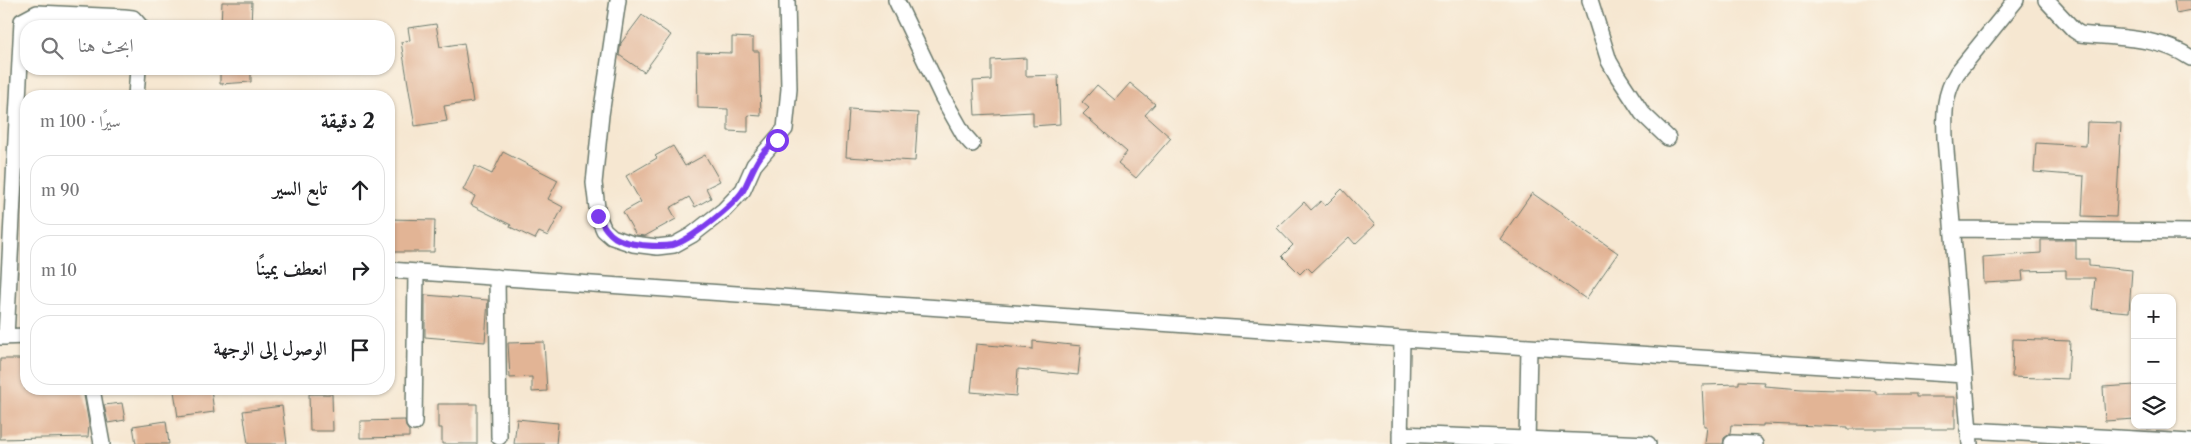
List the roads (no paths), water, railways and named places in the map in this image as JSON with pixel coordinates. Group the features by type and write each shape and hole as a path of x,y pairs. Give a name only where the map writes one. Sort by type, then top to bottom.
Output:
{"street":[{"path":"618,0 605,79 594,183 598,216 604,230 612,237 633,244 657,247 674,244 692,235 724,210 744,190 754,165 785,129 789,89 787,0"},
{"path":"896,0 943,98 964,135 972,144"},
{"path":"1590,0 1609,61 1642,113 1668,138"},
{"path":"2016,0 1957,73 1949,85 1945,98 1945,138 1969,437 2191,442"},
{"path":"2046,0 2080,34 2104,35 2146,42 2191,58"},
{"path":"24,20 37,13 124,17 136,20"},
{"path":"20,54 3,337 20,336"},
{"path":"136,90 138,75"},
{"path":"1953,229 2191,232"},
{"path":"395,270 1402,339 1964,374"},
{"path":"414,423 416,272"},
{"path":"497,277 499,436"},
{"path":"1402,339 1400,439 1648,444"},
{"path":"1527,442 1529,347"},
{"path":"93,395 102,444"},
{"path":"1732,443 1755,444"}]}
